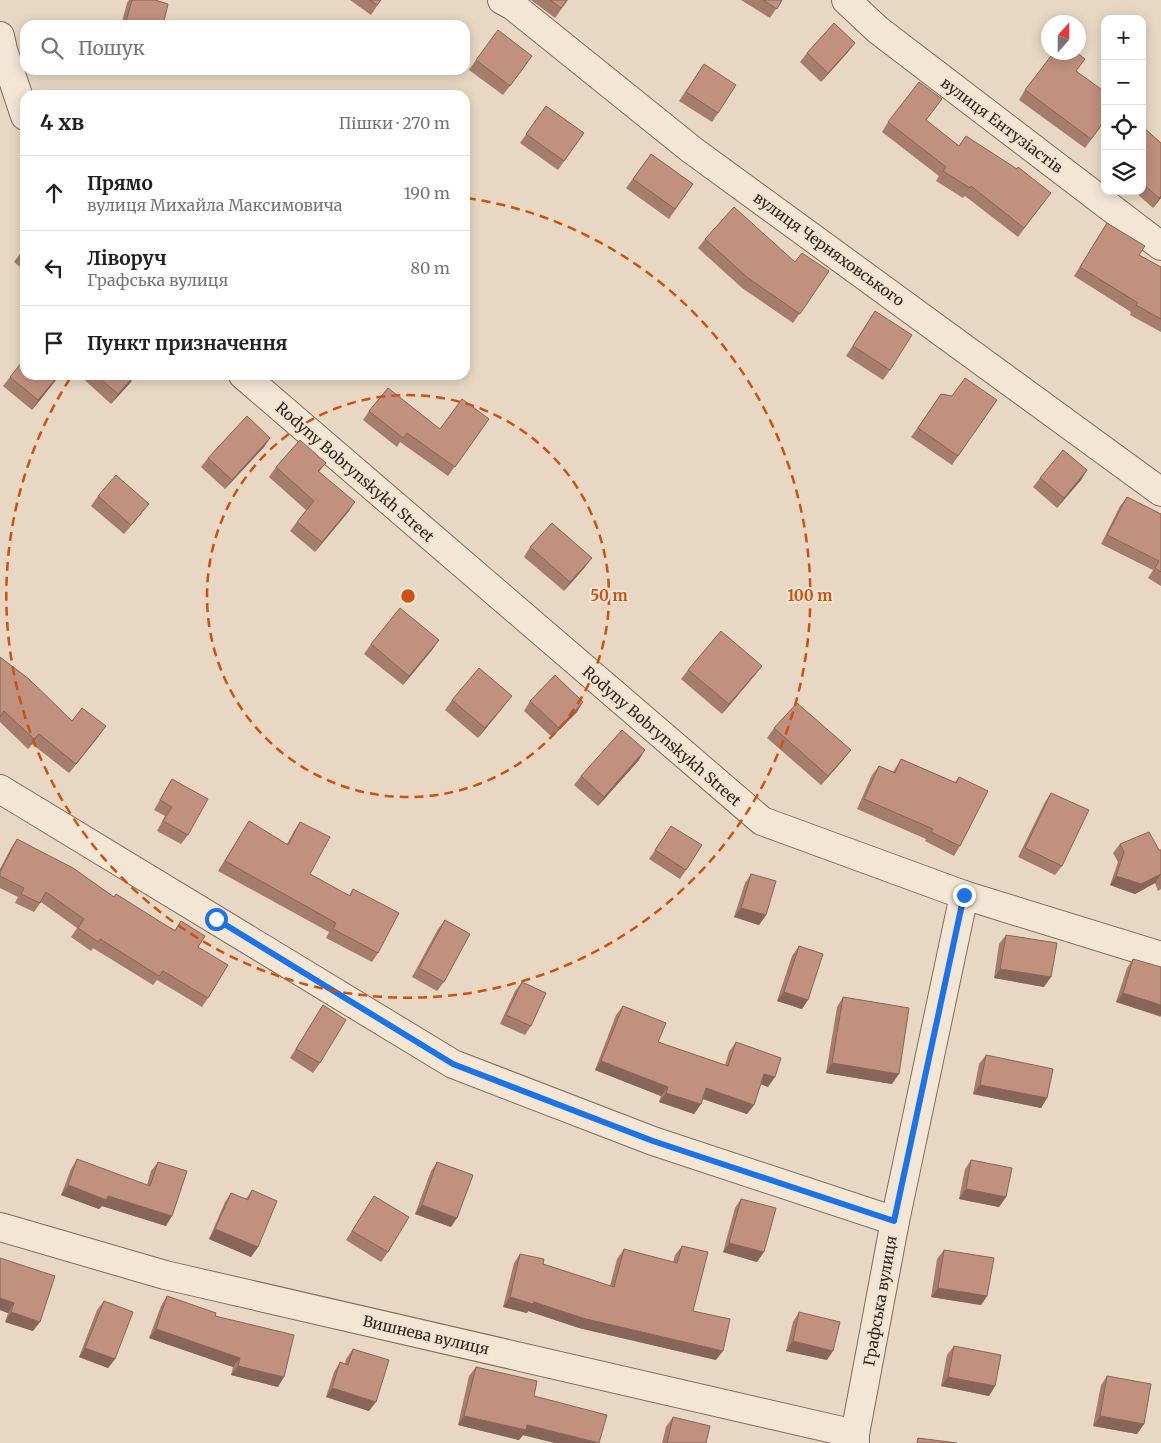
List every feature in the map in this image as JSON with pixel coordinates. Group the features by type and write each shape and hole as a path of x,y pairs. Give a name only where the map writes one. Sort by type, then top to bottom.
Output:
{"street":[{"name":"вулиця Черняховського","path":"502,0 513,6 700,156 1161,492"},
{"name":"вулиця Ентузіастів","path":"846,0 878,30 1161,246"},
{"path":"0,36 20,101"},
{"name":"Rodyny Bobrynskykh Street","path":"249,380 762,822 964,895 1161,956"},
{"path":"0,789 453,1064 653,1141 894,1221"},
{"name":"Графська вулиця","path":"855,1439 894,1221 964,895"},
{"name":"Вишнева вулиця","path":"0,1228 165,1275 855,1439"}],"building":[{"path":"132,0 155,0 168,4 164,20 126,20"},
{"path":"370,0 381,0 377,5"},
{"path":"550,0 567,0 561,8"},
{"path":"763,0 782,0 777,9"},
{"path":"834,23 855,43 828,73 807,53"},
{"path":"498,30 532,56 510,86 476,60"},
{"path":"1048,60 1084,60 1076,71 1101,89 1101,125 1091,139 1025,90"},
{"path":"704,64 736,85 718,113 686,92"},
{"path":"919,82 942,99 926,120 959,146 966,136 1017,169 1018,167 1051,193 1024,228 971,186 970,188 943,171 946,167 888,122"},
{"path":"546,106 584,133 564,161 526,134"},
{"path":"1146,130 1161,143 1161,196 1159,198 1146,187"},
{"path":"651,154 693,184 675,209 633,179"},
{"path":"734,207 795,262 802,253 829,271 800,314 748,278 705,239"},
{"path":"1107,223 1145,246 1139,255 1161,267 1161,319 1136,305 1138,303 1080,267"},
{"path":"875,311 912,335 890,370 853,346"},
{"path":"20,364 20,380 55,380 38,400 10,377"},
{"path":"965,378 997,400 958,456 918,428 941,394 952,396"},
{"path":"102,380 131,380 118,394"},
{"path":"388,388 440,429 462,399 489,419 455,467 407,433 403,438 369,411"},
{"path":"247,416 270,438 232,480 208,458"},
{"path":"300,440 326,463 318,471 355,502 322,542 297,522 314,501 276,467"},
{"path":"1063,450 1087,470 1064,498 1040,478"},
{"path":"116,475 149,504 131,525 98,496"},
{"path":"1127,497 1161,514 1161,572 1155,568 1159,561 1107,535"},
{"path":"552,523 592,558 570,582 530,547"},
{"path":"400,608 439,640 409,676 371,644"},
{"path":"721,631 762,666 729,704 688,670"},
{"path":"0,657 29,679 72,721 82,708 106,726 76,764 39,734 34,739 4,711 0,717"},
{"path":"479,668 512,696 485,728 452,700"},
{"path":"555,675 583,702 559,728 530,701"},
{"path":"797,703 851,750 828,776 774,728"},
{"path":"622,730 645,750 604,797 581,776"},
{"path":"901,759 956,783 959,777 988,791 960,846 931,832 933,829 864,799 879,766 895,773"},
{"path":"172,779 208,799 188,835 163,821 172,807 160,800"},
{"path":"1051,793 1089,810 1062,866 1025,848"},
{"path":"249,821 288,845 300,822 330,837 310,874 350,896 353,889 399,913 378,953 333,929 336,923 225,861"},
{"path":"671,826 702,845 686,870 655,850"},
{"path":"1149,832 1159,850 1161,850 1161,874 1141,884 1116,876 1124,852 1120,844"},
{"path":"17,839 73,868 114,897 116,894 175,931 181,921 205,936 198,947 228,965 208,998 163,971 159,976 100,939 98,942 78,928 84,919 46,892 40,903 21,894 24,888 0,876 0,872"},
{"path":"751,874 776,881 766,915 741,908"},
{"path":"445,920 470,934 444,982 419,968"},
{"path":"1006,935 1057,943 1051,977 1000,969"},
{"path":"799,946 823,954 808,1000 784,992"},
{"path":"1133,959 1161,967 1161,1005 1123,993"},
{"path":"522,982 546,993 531,1026 506,1015"},
{"path":"843,997 909,1008 899,1074 832,1063"},
{"path":"323,1005 346,1020 320,1063 296,1049"},
{"path":"623,1006 666,1023 658,1042 728,1066 736,1042 781,1058 775,1077 764,1074 754,1105 706,1088 701,1104 666,1093 668,1087 601,1061"},
{"path":"986,1055 1053,1069 1047,1098 980,1085"},
{"path":"77,1159 150,1186 158,1162 187,1171 172,1216 108,1196 106,1200 68,1185"},
{"path":"971,1160 1012,1168 1006,1197 966,1189"},
{"path":"437,1162 473,1175 457,1218 422,1205"},
{"path":"252,1190 277,1201 258,1247 215,1229 231,1193 248,1200"},
{"path":"374,1196 409,1217 388,1252 352,1231"},
{"path":"741,1199 776,1208 764,1252 729,1243"},
{"path":"682,1246 708,1252 693,1311 730,1319 723,1351 586,1319 534,1302 533,1304 510,1297 520,1254 544,1259 543,1264 614,1287 624,1249 677,1263"},
{"path":"944,1250 994,1258 987,1296 938,1288"},
{"path":"0,1258 55,1276 40,1322 11,1312 14,1303 0,1298"},
{"path":"167,1296 216,1313 215,1316 294,1335 284,1377 238,1366 240,1358 156,1329"},
{"path":"104,1301 133,1312 115,1359 85,1348"},
{"path":"799,1312 840,1322 833,1351 793,1341"},
{"path":"954,1346 1001,1355 995,1386 948,1377"},
{"path":"353,1349 389,1360 376,1402 332,1388 340,1362 348,1365"},
{"path":"476,1367 537,1381 534,1396 607,1415 599,1443 527,1425 526,1430 464,1416"},
{"path":"1107,1376 1151,1384 1144,1424 1100,1416"},
{"path":"673,1417 710,1426 706,1443 667,1443"},
{"path":"918,1438 957,1443 917,1443"}],"route":[{"path":"216,919 453,1064 653,1141 894,1221 964,895"}]}
